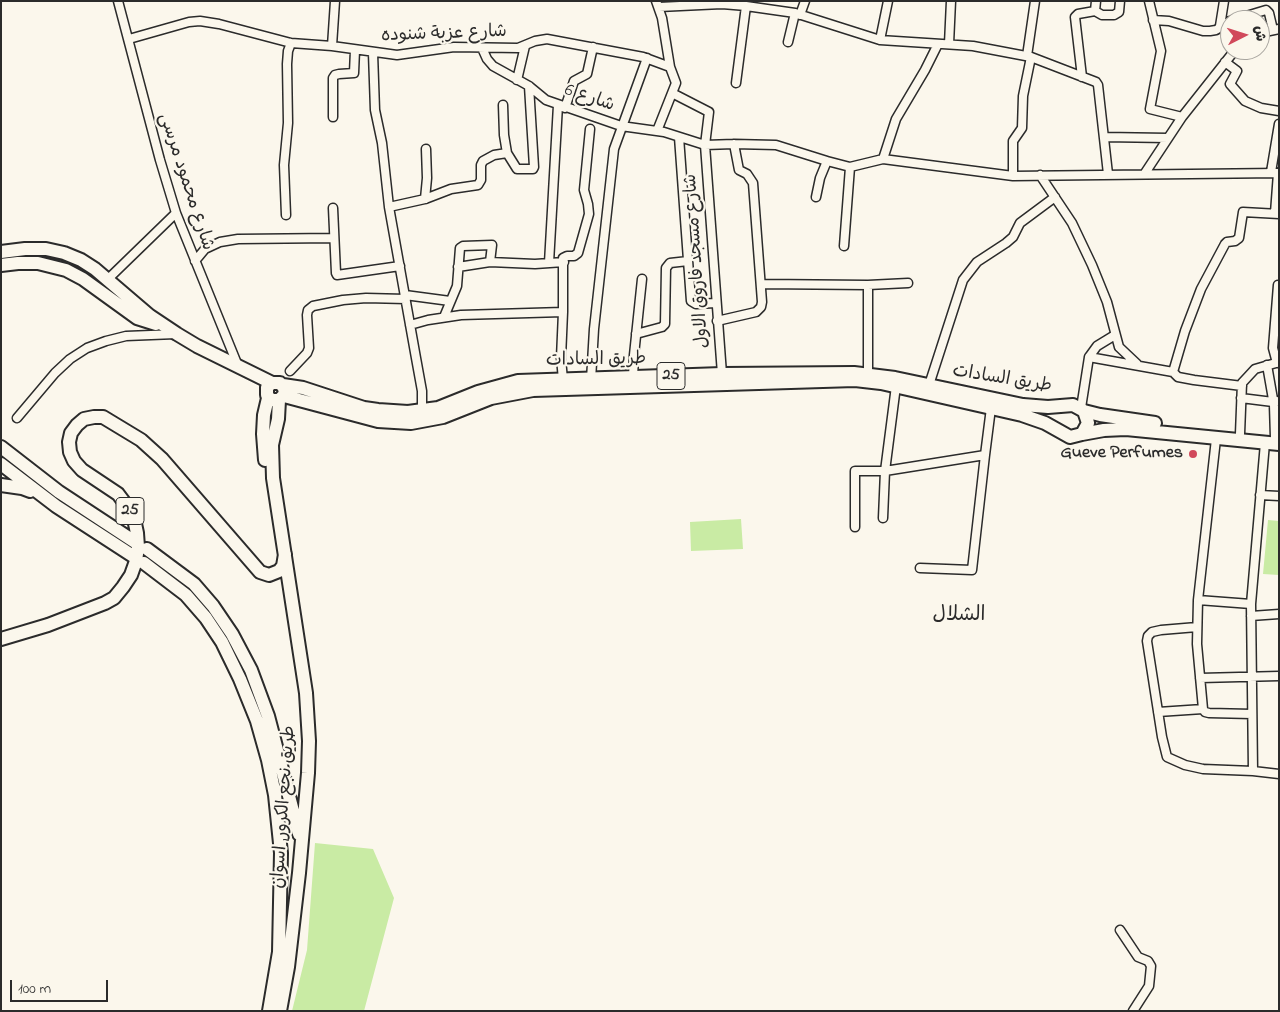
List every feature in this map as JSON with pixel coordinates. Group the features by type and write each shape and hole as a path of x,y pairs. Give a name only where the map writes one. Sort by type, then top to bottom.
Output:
{"main road":[{"name":"25","path":"1,252 37,249 64,253 88,264 161,324 197,346 238,366 277,393"},
{"path":"1,265 28,262 66,270 83,279 137,318 149,323 161,324"},
{"name":"طريق السادات","path":"277,393 303,388 349,404 378,410 408,412 445,406 498,385 538,379 591,380 722,374 840,372 868,374 929,385 1023,405 1065,406"},
{"name":"طريق السادات","path":"277,393 306,403 378,421 411,423 443,417 490,398 533,390 842,380 868,381 1030,417 1059,432"},
{"name":"طريق نجع الكرور, اسوان","path":"277,393 278,419 272,445 274,486 306,693 309,725 308,772 301,844 288,966 280,1011"},
{"name":"طريق نجع الكرور, اسوان","path":"274,486 265,461 263,424 277,393"},
{"path":"278,419 290,408 306,403"},
{"path":"1073,405 1106,416 1240,434 1274,441 1216,439 1126,429 1104,430 1070,438 1059,432 1056,424 1057,415 1065,406 1073,405"},
{"path":"1082,434 1088,423 1083,409"},
{"name":"25","path":"1,639 48,625 105,604 119,593 131,575 136,562 138,540 134,519 127,506 118,494 82,470 70,452 69,442 71,433 84,419 103,417 140,440 162,459 260,572 269,574 278,571 283,566 285,554"},
{"path":"1,448 59,492 136,542"},
{"path":"1,464 42,496"},
{"path":"1,485 22,488 42,496"},
{"name":"طريق نجع الكرور, اسوان","path":"42,496 139,560 186,595 206,618 222,642 240,679 257,721 268,760 275,795 280,852 280,952 269,1011"},
{"path":"147,549 194,584 213,606 251,670 268,716 301,844"}],"street":[{"name":"شارع محمود مرسى","path":"118,1 176,213 238,366"},
{"path":"332,46 336,1"},
{"path":"788,42 797,14 805,1"},
{"path":"880,40 888,1"},
{"path":"949,44 951,1"},
{"path":"1013,176 1013,140 1022,128 1023,96 1035,1"},
{"path":"1095,11 1096,1"},
{"path":"1082,77 1075,17 1078,14 1095,11 1102,15 1114,15 1119,12 1120,1"},
{"path":"1158,1 1149,2 1161,51 1150,109 1182,117"},
{"path":"656,131 676,83 670,67 657,4 697,3 746,6 797,14 880,40 973,46 1029,56 1096,82 1098,85 1108,174"},
{"path":"736,83 746,6"},
{"path":"1270,14 1276,29"},
{"path":"1153,20 1169,21 1203,31 1216,30 1220,26"},
{"name":"شارع عزبة شنوده","path":"129,39 186,23 200,22 219,24 292,43 402,55 448,47 518,48 535,41 547,39 593,46 647,58 670,67"},
{"path":"286,215 284,165 288,123 287,64 288,51 292,43"},
{"path":"882,159 896,119 938,44"},
{"path":"517,80 525,46"},
{"path":"549,263 562,106 574,81 587,74 593,46"},
{"name":"شارع 6","path":"482,48 490,64 529,86 542,97 562,106 621,126 656,131 706,145 776,145 850,167"},
{"path":"333,118 333,78 339,74 354,73 356,50"},
{"path":"373,53 375,110 382,143 389,207 422,391 422,411"},
{"path":"591,380 594,330 614,149 647,58"},
{"path":"1145,173 1182,117 1225,62 1237,71 1230,84 1245,101 1261,108 1279,111"},
{"path":"503,106 504,135 508,153 517,169 532,169 534,168 529,86"},
{"name":"شارع مسجد فاروق الاول","path":"672,93 708,111 709,115 706,145 722,374"},
{"path":"1173,372 1201,289 1225,244 1236,241 1239,238 1243,212 1277,214 1276,172 1279,124"},
{"path":"563,380 561,358 564,257 574,256 578,253 589,214 584,190 590,129"},
{"path":"679,137 691,301 696,304 716,304"},
{"path":"1104,137 1168,138"},
{"path":"717,321 750,314 759,310 762,302 753,183 747,174 739,170 734,144"},
{"path":"425,199 426,149"},
{"path":"389,207 425,199 451,190 478,185 481,180 481,165 483,161 494,155 508,153"},
{"path":"844,246 850,167 882,159 894,159 1013,176 1276,172"},
{"path":"816,197 820,178 827,161"},
{"path":"1040,175 1072,223 1101,284 1119,347 1137,364"},
{"path":"929,385 962,280 977,262 1013,237 1020,223 1055,197"},
{"path":"333,208 337,276 400,266"},
{"path":"107,280 176,213"},
{"path":"195,261 205,249 214,244 229,240 334,238"},
{"path":"444,317 456,286 459,251 462,246 492,245 490,262"},
{"path":"636,334 662,327 664,324 666,268 670,263 688,261"},
{"path":"458,267 490,262 535,264 564,262"},
{"path":"633,378 642,279"},
{"path":"762,284 868,285 908,283"},
{"path":"868,285 868,374"},
{"path":"1240,434 1242,386 1246,378 1251,372 1278,362 1273,348 1278,285"},
{"path":"290,371 308,353 307,315 308,310 313,306 366,298 406,297 450,301"},
{"path":"410,325 444,317 474,314 563,312"},
{"path":"17,418 55,373 70,359 87,348 126,336 176,334"},
{"path":"1083,409 1089,357 1097,346 1115,335"},
{"path":"1089,357 1137,364 1173,372 1178,377 1242,386"},
{"path":"1253,771 1251,604 1260,495 1274,441 1276,401 1267,365"},
{"path":"883,518 885,471 896,386"},
{"path":"1241,398 1276,401"},
{"path":"920,568 972,570 991,408"},
{"path":"1203,709 1197,644 1198,600 1216,439"},
{"path":"855,528 855,471 885,471 985,455"},
{"path":"1260,495 1279,496"},
{"path":"1198,600 1251,604"},
{"path":"1251,616 1279,614"},
{"path":"1197,626 1152,632 1146,641 1167,757 1203,770 1253,771 1279,774"},
{"path":"1200,678 1279,676"},
{"path":"1158,712 1203,709 1209,713 1252,714"},
{"path":"1120,930 1138,957 1148,961 1151,966 1148,986 1133,1011"}],"green space":[{"path":"741,519 743,549 691,551 690,522"},
{"path":"1268,520 1279,521 1279,575 1263,574"},
{"path":"315,843 373,849 394,898 364,1011 292,1011 307,950"}],"place":[{"name":"Gueve Perfumes","path":"1193,454"}],"district":[{"name":"الشلال","path":"959,617"}]}
